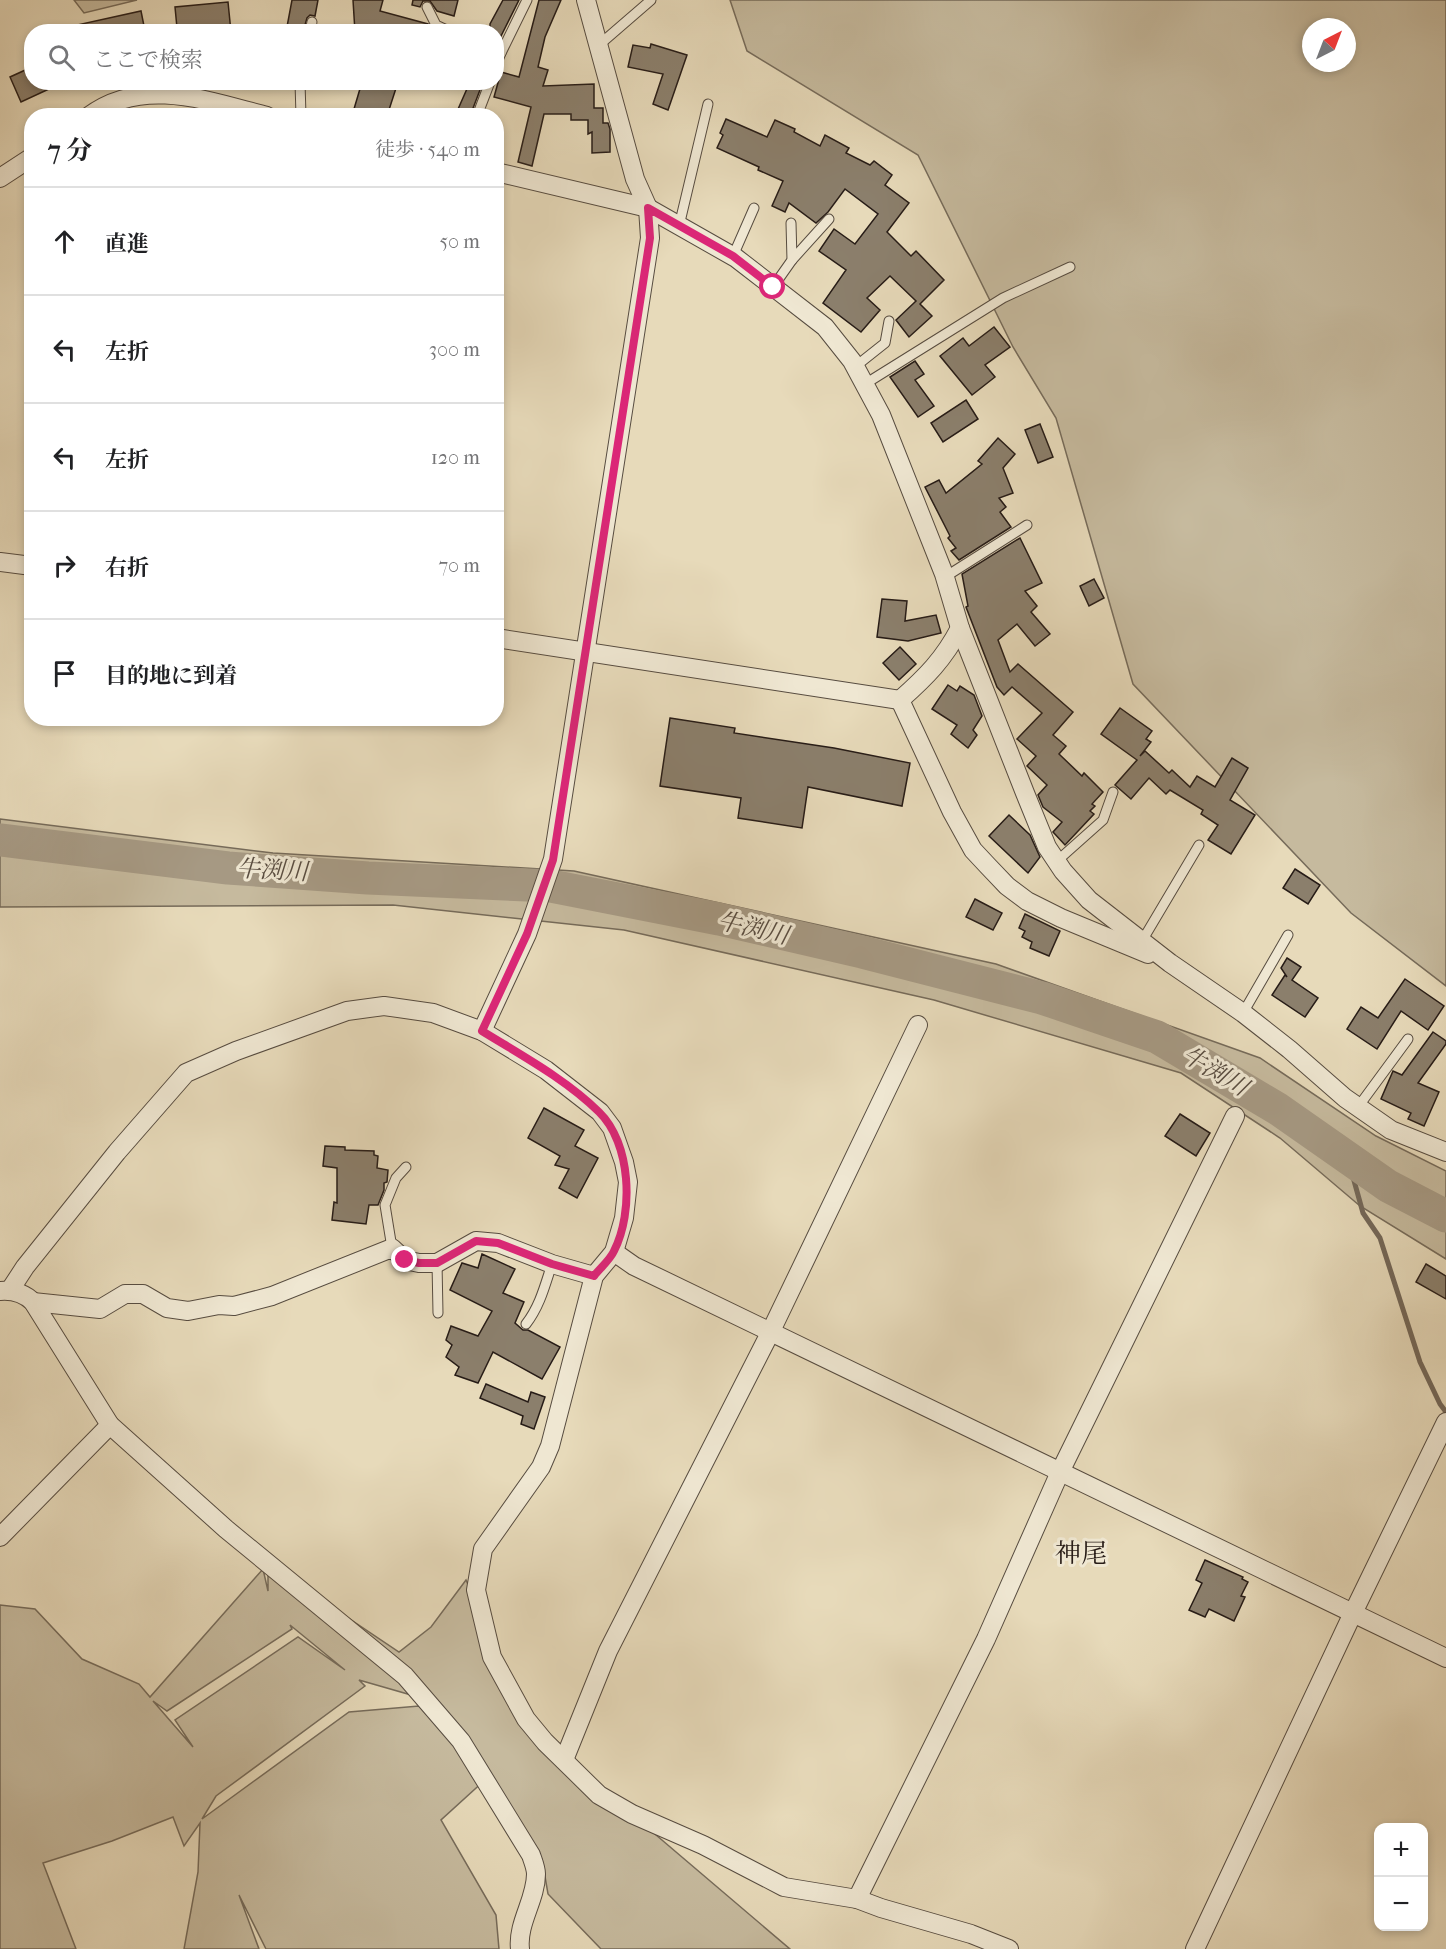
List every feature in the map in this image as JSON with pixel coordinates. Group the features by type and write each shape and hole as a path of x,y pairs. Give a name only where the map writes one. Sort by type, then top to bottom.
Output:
{"street":[{"path":"482,1031 530,926 553,860 650,238 648,208 635,179 586,0"},
{"path":"100,108 133,96 182,95 235,108"},
{"path":"0,177 24,162"},
{"path":"504,174 648,208 733,256 825,327 856,366 881,415 945,577 960,628 1047,847 1057,861 1089,900 1170,963 1243,1013 1358,1107 1391,1130 1446,1152"},
{"path":"0,562 24,566"},
{"path":"900,700 930,673 950,648 960,628"},
{"path":"504,639 900,700"},
{"path":"900,700 952,812 973,850 1008,886 1027,901 1053,914 1170,963"},
{"path":"520,1949 522,1926 533,1894 536,1872 531,1855 461,1741 405,1676 226,1529 110,1425 33,1302 27,1296 5,1290 117,1152 186,1073 236,1051 347,1011 384,1006 433,1013 482,1031 546,1070 600,1112 612,1128 624,1162 628,1182 624,1218 614,1252 594,1276 549,1446 541,1467 483,1549 476,1590 492,1657 526,1719 545,1742 599,1795 632,1814 703,1845 784,1887 858,1899 880,1908 971,1934 1009,1949"},
{"path":"564,1760 608,1651 770,1333 918,1025"},
{"path":"858,1899 986,1639 1060,1472 1235,1116"},
{"path":"33,1302 100,1309 125,1294 143,1294 167,1308 188,1311 219,1305 234,1306 285,1291 392,1248 405,1260 437,1263 476,1241 498,1243 552,1264 594,1276"},
{"path":"614,1252 634,1266 770,1333 1446,1658"},
{"path":"1196,1949 1353,1613 1446,1422"},
{"path":"0,1537 110,1425"}],"lane":[{"path":"504,43 527,0"},
{"path":"599,45 651,0"},
{"path":"427,7 436,24"},
{"path":"300,90 301,108"},
{"path":"480,108 487,90"},
{"path":"679,226 708,104"},
{"path":"733,256 754,208"},
{"path":"773,287 792,260 829,219"},
{"path":"791,223 792,260"},
{"path":"865,384 1003,298 1070,267"},
{"path":"856,366 885,343 889,321"},
{"path":"945,577 1027,525"},
{"path":"1057,861 1103,820 1113,792"},
{"path":"1142,941 1199,845"},
{"path":"1243,1013 1288,935"},
{"path":"1358,1107 1408,1039"},
{"path":"392,1248 386,1204 396,1178 406,1167"},
{"path":"437,1263 438,1313"},
{"path":"526,1324 534,1314 552,1264"}],"shaded area":[{"path":"74,0 137,0 84,13"},
{"path":"730,0 1446,0 1446,986 1351,913 1133,684 1056,418 1013,347 918,155 747,51"},
{"path":"0,819 273,853 574,871 996,964 1260,1058 1376,1136 1446,1171 1446,1259 1360,1206 1280,1138 1181,1073 934,1000 624,930 393,905 0,907"},
{"path":"268,1564 399,1652 431,1627 466,1580 530,1724 790,1949 601,1949 548,1894 542,1859 456,1728 418,1697 359,1680 365,1686 216,1796 202,1819 349,1712 419,1706 486,1779 441,1820 496,1915 499,1949 266,1949 239,1895 259,1949 184,1949 198,1872 200,1823 184,1846 173,1817 112,1841 43,1863 76,1949 0,1949 0,1605 35,1609 82,1659 139,1684 150,1697 263,1569 268,1591","holes":["290,1625 345,1670 298,1637 175,1720 193,1747 153,1701 167,1711 292,1629"]}],"building":[{"path":"292,0 318,0 315,16 310,15 305,24 288,24"},
{"path":"353,0 383,0 380,11 428,24 354,24"},
{"path":"413,0 458,0 454,16 437,11 430,1 423,1 420,7 412,5"},
{"path":"503,0 519,0 504,30 504,24 490,24"},
{"path":"539,0 561,0 545,37 538,67 548,70 543,86 594,84 594,108 603,108 603,123 608,123 610,129 610,152 592,153 592,132 588,134 588,120 571,120 571,114 544,114 532,166 518,162 531,107 494,97 496,90 504,90 504,73 519,77"},
{"path":"228,2 230,24 177,24 175,7"},
{"path":"141,11 144,24 82,24"},
{"path":"651,44 687,55 668,110 653,104 663,74 628,67 633,45 650,48"},
{"path":"24,71 24,90 47,90 21,102 10,77"},
{"path":"360,90 395,90 390,108 354,108"},
{"path":"466,90 480,90 473,108 459,108"},
{"path":"726,119 767,137 775,120 795,129 794,132 820,146 825,135 849,148 846,153 870,165 874,161 892,175 885,185 909,203 887,232 911,256 916,251 944,280 920,304 932,316 909,337 896,320 916,301 890,276 867,298 880,310 861,332 823,303 846,270 819,251 834,229 855,244 878,214 845,189 828,212 816,223 789,203 785,212 772,206 783,181 717,148 723,135 720,133"},
{"path":"994,327 1010,347 985,365 995,377 972,395 940,356 963,338 969,346"},
{"path":"915,361 924,374 915,380 934,406 918,417 890,377"},
{"path":"966,400 978,419 943,442 931,423"},
{"path":"1040,424 1053,457 1038,463 1025,430"},
{"path":"998,438 1015,454 1003,468 1013,493 999,498 1006,507 1000,512 1011,527 959,560 951,551 956,548 948,538 950,536 925,487 939,480 946,493 982,464 978,461"},
{"path":"1020,538 1042,583 1025,591 1037,606 1031,612 1050,634 1035,646 1017,624 998,640 1010,672 1018,664 1073,712 1053,735 1066,746 1059,754 1082,776 1084,773 1103,792 1092,804 1095,806 1090,811 1094,814 1065,845 1053,832 1062,822 1043,807 1038,795 1047,785 1027,766 1036,756 1017,739 1042,713 1012,687 1004,695 997,687 966,607 968,606 962,574"},
{"path":"1094,579 1104,598 1089,606 1080,586"},
{"path":"882,599 907,601 905,621 936,615 941,633 908,641 877,637"},
{"path":"900,647 916,664 899,680 883,663"},
{"path":"948,685 957,691 960,686 974,695 982,716 973,730 977,735 968,748 951,734 957,725 932,709"},
{"path":"1120,708 1152,731 1146,739 1151,742 1140,756 1145,751 1169,773 1172,770 1190,787 1197,776 1215,787 1232,758 1248,768 1230,800 1255,815 1231,854 1208,840 1218,825 1201,814 1203,810 1170,790 1166,794 1149,778 1131,799 1115,785 1137,760 1101,734"},
{"path":"670,718 735,728 734,733 834,748 910,763 902,806 808,787 802,828 738,818 741,798 660,786"},
{"path":"1009,815 1030,835 1040,857 1028,873 989,836"},
{"path":"1295,869 1320,885 1308,904 1283,888"},
{"path":"975,899 1002,913 993,930 966,917"},
{"path":"1025,914 1060,931 1049,956 1030,948 1032,942 1022,937 1025,931 1019,928"},
{"path":"1287,958 1301,967 1292,980 1318,998 1305,1017 1272,995 1285,975 1287,977 1281,968"},
{"path":"1405,979 1444,1006 1428,1030 1401,1011 1377,1049 1347,1029 1361,1007 1378,1018"},
{"path":"1433,1032 1446,1041 1446,1044 1418,1083 1439,1092 1424,1126 1408,1119 1411,1113 1381,1099 1393,1071 1402,1075"},
{"path":"544,1108 584,1130 575,1146 598,1158 577,1198 559,1188 569,1169 555,1165 560,1156 528,1138"},
{"path":"1180,1114 1210,1133 1196,1156 1165,1136"},
{"path":"325,1146 345,1147 345,1150 374,1151 374,1155 378,1156 377,1168 388,1170 387,1182 384,1183 384,1190 378,1205 369,1205 366,1224 332,1220 334,1202 337,1203 337,1168 323,1166"},
{"path":"482,1254 515,1269 503,1293 524,1302 515,1323 523,1330 528,1330 560,1347 542,1379 493,1352 478,1383 455,1375 459,1367 446,1357 452,1345 446,1340 451,1326 478,1336 492,1311 450,1290 462,1263 478,1268"},
{"path":"1426,1264 1446,1276 1446,1299 1416,1282"},
{"path":"486,1384 528,1402 531,1392 545,1397 534,1429 521,1424 523,1416 480,1398"},
{"path":"1205,1560 1243,1577 1242,1579 1248,1582 1241,1596 1245,1597 1234,1621 1209,1609 1205,1617 1189,1610 1202,1583 1196,1580"}],"waterway":[{"name":"牛渕川","path":"0,840 228,868 368,878 551,886 719,919 862,952 1042,998 1157,1037 1278,1109 1388,1186 1446,1216"},
{"path":"1358,1163 1353,1177 1363,1213 1380,1238 1420,1362 1446,1412"}],"district":[{"name":"神尾","path":"1081,1553"}],"route":[{"path":"405,1260 437,1263 476,1241 498,1243 552,1264 594,1276 614,1252 627,1203 628,1182 624,1162 612,1128 600,1112 546,1070 482,1031 527,934 553,860 650,238 648,208 733,256 773,287"}]}
